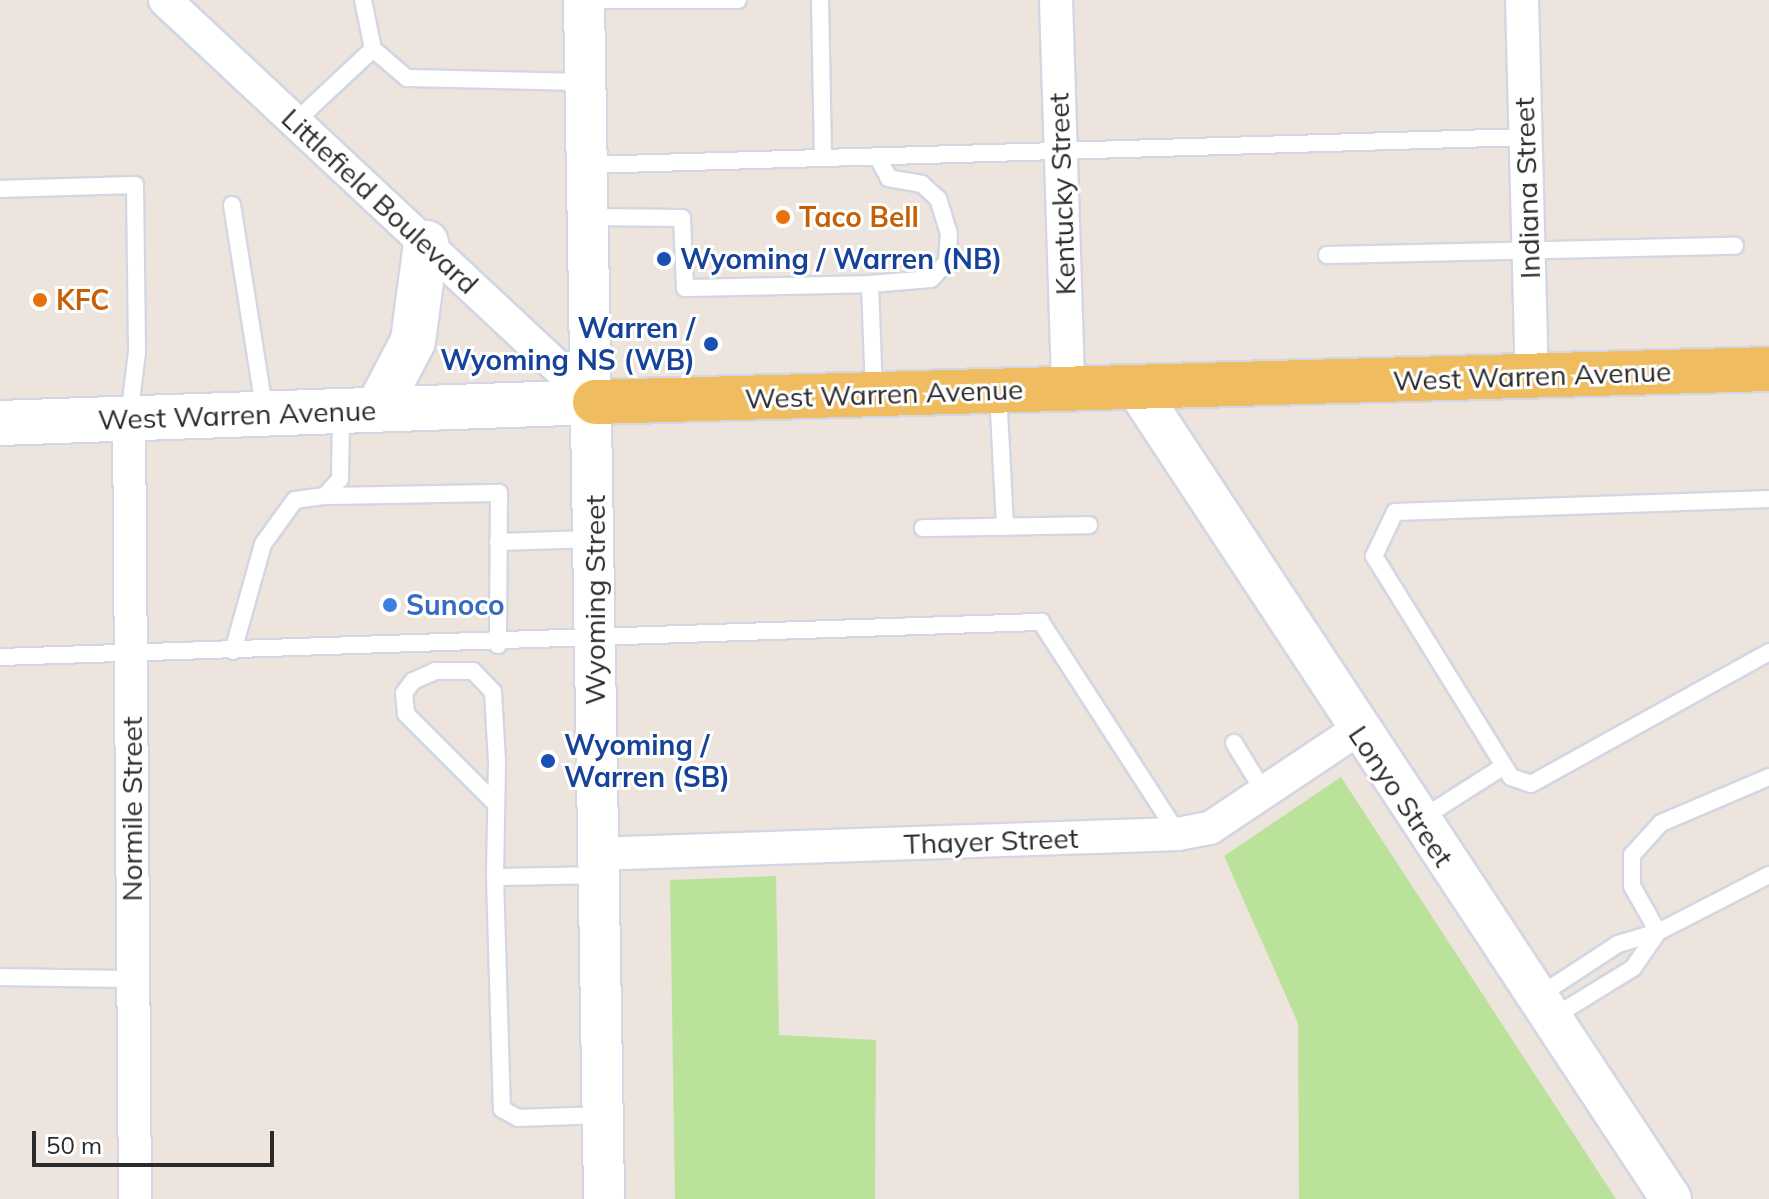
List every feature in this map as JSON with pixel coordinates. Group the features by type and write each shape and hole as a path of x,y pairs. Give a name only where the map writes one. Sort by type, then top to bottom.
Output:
{"main road":[{"path":"359,410 413,341 426,243"},
{"name":"West Warren Avenue","path":"0,423 595,402 1769,369"}],"street":[{"name":"Littlefield Boulevard","path":"165,0 595,402"},
{"name":"Wyoming Street","path":"584,0 595,402 596,864 604,1199"},
{"name":"Kentucky Street","path":"1056,0 1068,389"},
{"name":"Indiana Street","path":"1522,0 1532,376"},
{"name":"Lonyo Street","path":"1137,389 1357,730 1671,1199"},
{"name":"Normile Street","path":"129,419 135,1199"},
{"name":"Thayer Street","path":"596,864 1178,834 1210,828 1357,730"}],"lane":[{"path":"363,0 373,49 385,67 439,84 586,82"},
{"path":"584,0 738,0"},
{"path":"820,0 823,158"},
{"path":"295,122 373,49"},
{"path":"588,165 1526,137"},
{"path":"590,217 682,218 685,288 870,284 931,279 947,262 949,234 938,199 922,184 889,178 877,156"},
{"path":"0,189 135,185 137,352 129,419"},
{"path":"232,205 265,414"},
{"path":"1327,255 1735,246"},
{"path":"870,284 874,394"},
{"path":"998,390 1005,527"},
{"path":"325,496 340,479 359,410"},
{"path":"233,651 263,544 295,500 325,496 499,493 498,645"},
{"path":"1769,499 1395,512 1374,556 1504,766 1531,784 1769,652"},
{"path":"923,528 1089,525"},
{"path":"498,542 595,539"},
{"path":"0,657 595,642 1041,622 1178,834"},
{"path":"496,804 406,714 404,693 413,681 435,671 473,671 493,692 496,804 495,877 502,1109 518,1118 602,1115"},
{"path":"1234,743 1264,792"},
{"path":"1418,821 1504,766"},
{"path":"1658,932 1632,886 1632,855 1661,823 1769,777"},
{"path":"495,877 596,864"},
{"path":"1543,1008 1618,944 1658,932 1769,875"},
{"path":"1543,1008 1633,968 1658,932"},
{"path":"0,977 133,979"}],"green space":[{"path":"1341,777 1616,1199 1299,1199 1298,1023 1224,856"},
{"path":"776,876 779,1035 876,1040 875,1199 675,1199 670,880"}],"place":[{"name":"Taco Bell","path":"783,217"},
{"name":"Wyoming / Warren (NB)","path":"664,259"},
{"name":"KFC","path":"40,300"},
{"name":"Warren / Wyoming NS (WB)","path":"711,344"},
{"name":"Sunoco","path":"390,605"},
{"name":"Wyoming / Warren (SB)","path":"548,761"}]}
